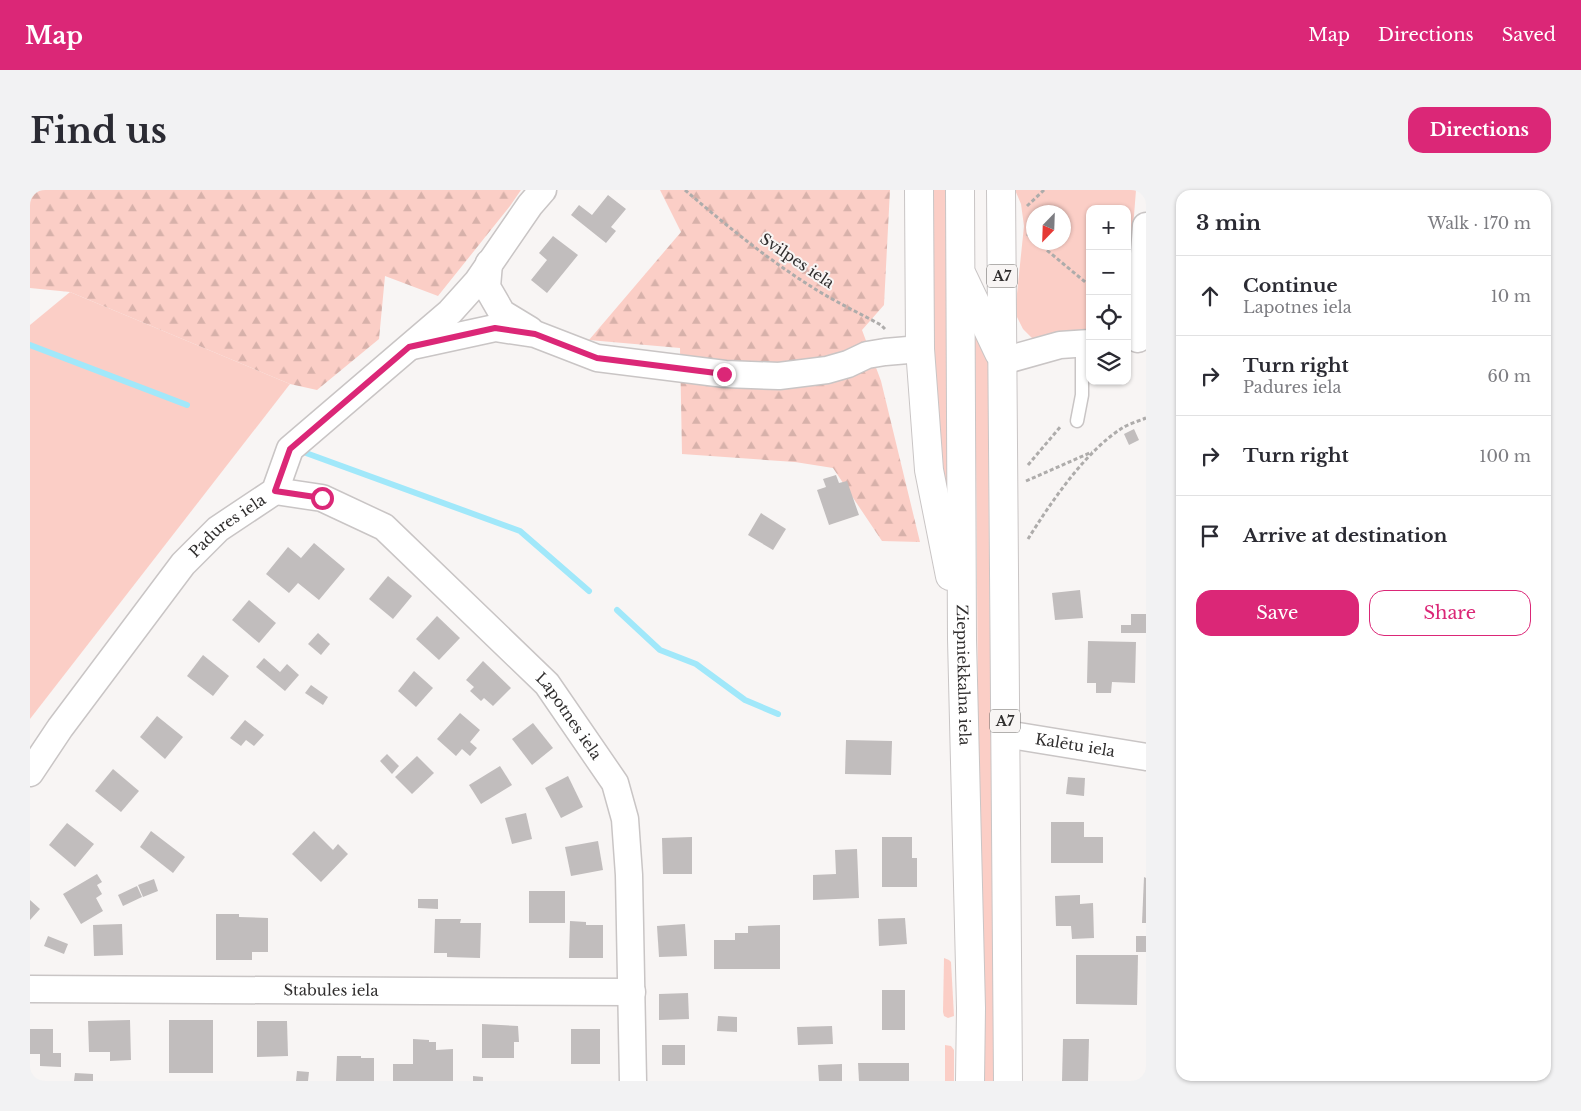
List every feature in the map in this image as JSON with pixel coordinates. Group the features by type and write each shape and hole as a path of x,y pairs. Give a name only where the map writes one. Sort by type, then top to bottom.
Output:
{"highway":[{"path":"919,190 920,349 929,470 962,639"},
{"name":"Ziepniekkalna iela","path":"960,190 962,639 971,1008 970,1081"},
{"name":"Ziepniekkalna iela","path":"1001,190 1008,1081"},
{"name":"Ziepniekkalna iela","path":"960,269 1003,361"}],"street":[{"name":"Padures iela","path":"30,774 60,728 183,564 218,529 275,491 290,449 450,312 477,282 530,205 543,190"},
{"path":"1137,340 1146,226"},
{"path":"489,263 487,287 502,313 535,334 597,358 724,374 779,376 827,370 848,364 866,355 920,349"},
{"path":"409,347 495,328 535,334"},
{"path":"1003,361 1060,345 1086,343"},
{"name":"Lapotnes iela","path":"275,491 322,498 384,527 547,684 615,783 625,819 627,838 633,1081"},
{"name":"Kalētu iela","path":"1006,734 1146,757"},
{"name":"Stabules iela","path":"30,989 632,992"}],"lane":[{"path":"1076,421 1082,396 1086,343"}],"path":[{"name":"Svilpes iela","path":"685,190 768,257 820,292 882,325 886,330 890,351"},
{"path":"1028,205 1044,190"},
{"path":"1047,250 1086,283"},
{"path":"1025,543 1045,511 1093,452 1125,427 1146,418"},
{"path":"1026,468 1062,425 1076,421"},
{"path":"1026,482 1093,452"}],"green space":[{"path":"30,190 521,190 438,296 385,276 379,339 317,390 290,384 70,292 30,288"},
{"path":"660,190 890,190 884,305 862,330 881,381 920,542 882,541 833,468 795,462 682,454 680,348 589,340 681,232"},
{"path":"929,190 947,190 951,497 944,497 935,431"},
{"path":"1015,190 1136,190 1131,254 1131,205 1086,205 1086,333 1033,339 1023,329 1015,313 1024,226 1021,204"},
{"path":"70,292 290,384 30,719 30,325"},
{"path":"975,330 988,359 996,1081 981,1081"},
{"path":"944,958 951,962 954,1016 948,1018 944,1016 943,1012"},
{"path":"945,1045 951,1046 954,1050 954,1081 945,1081"}],"building":[{"path":"608,195 626,209 611,227 616,231 606,243 571,215 579,205 592,215"},
{"path":"553,236 578,255 547,293 531,280 547,260 539,253"},
{"path":"1134,429 1139,440 1129,445 1124,434"},
{"path":"836,475 839,483 847,481 859,515 829,525 817,490 826,487 823,479"},
{"path":"761,513 786,529 773,550 748,535"},
{"path":"314,543 345,569 319,600 298,583 289,593 266,574 288,547 301,558"},
{"path":"388,576 412,596 393,619 369,599"},
{"path":"1080,590 1083,618 1055,620 1052,593"},
{"path":"249,600 276,623 259,643 232,620"},
{"path":"1131,614 1146,614 1146,633 1121,633 1121,625 1131,625"},
{"path":"437,616 460,638 439,660 416,639"},
{"path":"318,633 330,644 321,655 308,644"},
{"path":"1088,641 1136,642 1135,683 1112,682 1111,693 1096,693 1096,683 1087,683"},
{"path":"203,655 229,676 213,696 187,676"},
{"path":"264,658 280,672 287,664 299,675 285,691 256,667"},
{"path":"483,661 511,688 493,706 484,698 481,701 470,691 474,687 466,680"},
{"path":"414,671 433,688 416,707 398,691"},
{"path":"311,685 328,697 323,705 305,693"},
{"path":"460,713 480,730 470,742 477,748 470,756 462,749 456,756 437,739"},
{"path":"157,716 183,737 165,759 140,737"},
{"path":"245,720 264,735 254,746 246,740 241,746 230,738"},
{"path":"533,723 553,748 532,765 512,739"},
{"path":"846,740 892,741 891,775 845,774"},
{"path":"387,754 399,766 392,774 380,761"},
{"path":"417,756 434,773 412,794 395,777"},
{"path":"500,766 512,785 481,804 469,785"},
{"path":"113,769 139,791 121,812 95,791"},
{"path":"568,776 583,807 561,818 545,788"},
{"path":"1068,777 1085,778 1084,796 1066,794"},
{"path":"526,813 532,839 512,844 505,818"},
{"path":"1051,822 1084,822 1084,837 1103,837 1103,863 1051,863"},
{"path":"67,823 94,844 75,867 49,845"},
{"path":"151,831 185,857 173,873 140,847"},
{"path":"314,831 333,850 338,844 348,854 321,882 292,854"},
{"path":"692,837 692,874 663,874 662,838"},
{"path":"882,837 912,837 912,858 917,858 917,887 882,887"},
{"path":"598,841 603,870 571,876 565,847"},
{"path":"857,849 859,898 813,900 813,875 836,874 835,850"},
{"path":"97,874 102,882 97,885 102,894 96,898 103,911 81,924 63,894"},
{"path":"1144,877 1146,878 1146,923 1142,923"},
{"path":"154,879 158,891 143,897 138,885"},
{"path":"137,886 142,897 123,906 118,895"},
{"path":"529,891 565,891 565,923 529,923"},
{"path":"1080,895 1080,904 1093,903 1094,938 1072,939 1071,926 1056,926 1055,896"},
{"path":"418,899 438,899 438,909 418,908"},
{"path":"30,900 40,909 30,920"},
{"path":"216,914 239,914 239,917 268,918 268,952 252,952 252,960 216,960"},
{"path":"905,918 907,944 879,946 878,919"},
{"path":"435,919 461,919 460,923 481,923 480,958 447,957 447,953 434,953"},
{"path":"570,921 586,922 586,925 603,925 603,958 569,958"},
{"path":"122,924 123,955 94,956 93,925"},
{"path":"685,924 687,956 659,957 657,926"},
{"path":"780,925 780,969 714,969 714,940 735,940 735,933 748,933 748,926"},
{"path":"48,936 68,944 64,954 44,946"},
{"path":"1136,936 1146,936 1146,952 1136,952"},
{"path":"1076,955 1138,955 1137,1005 1076,1004"},
{"path":"882,990 905,990 905,1030 882,1030"},
{"path":"688,993 689,1019 659,1020 659,994"},
{"path":"718,1016 737,1017 737,1032 717,1031"},
{"path":"130,1020 131,1060 110,1061 110,1052 89,1052 88,1021"},
{"path":"169,1020 213,1020 213,1073 169,1073"},
{"path":"257,1021 287,1021 288,1056 257,1057"},
{"path":"482,1024 518,1026 519,1042 514,1042 514,1058 482,1058"},
{"path":"832,1026 833,1044 798,1045 797,1027"},
{"path":"30,1029 53,1029 53,1053 61,1053 61,1067 40,1066 40,1054 30,1054"},
{"path":"571,1029 600,1029 600,1064 571,1064"},
{"path":"413,1039 436,1042 436,1050 453,1049 453,1081 393,1081 393,1064 413,1064"},
{"path":"1063,1039 1089,1039 1088,1081 1062,1081"},
{"path":"662,1045 685,1045 685,1065 662,1065"},
{"path":"337,1056 374,1058 374,1081 336,1081"},
{"path":"858,1063 909,1063 909,1081 859,1081"},
{"path":"842,1064 842,1081 819,1081 818,1065"},
{"path":"297,1071 309,1072 308,1081 296,1081"},
{"path":"75,1073 93,1074 93,1081 74,1081"},
{"path":"473,1076 483,1077 483,1081 473,1081"}],"waterway":[{"path":"30,345 187,405"},
{"path":"306,453 520,531 589,591"},
{"path":"617,610 660,650 696,664 745,700 778,714"}],"route":[{"path":"322,498 275,491 290,449 409,347 495,328 535,334 597,358 724,374"}]}
